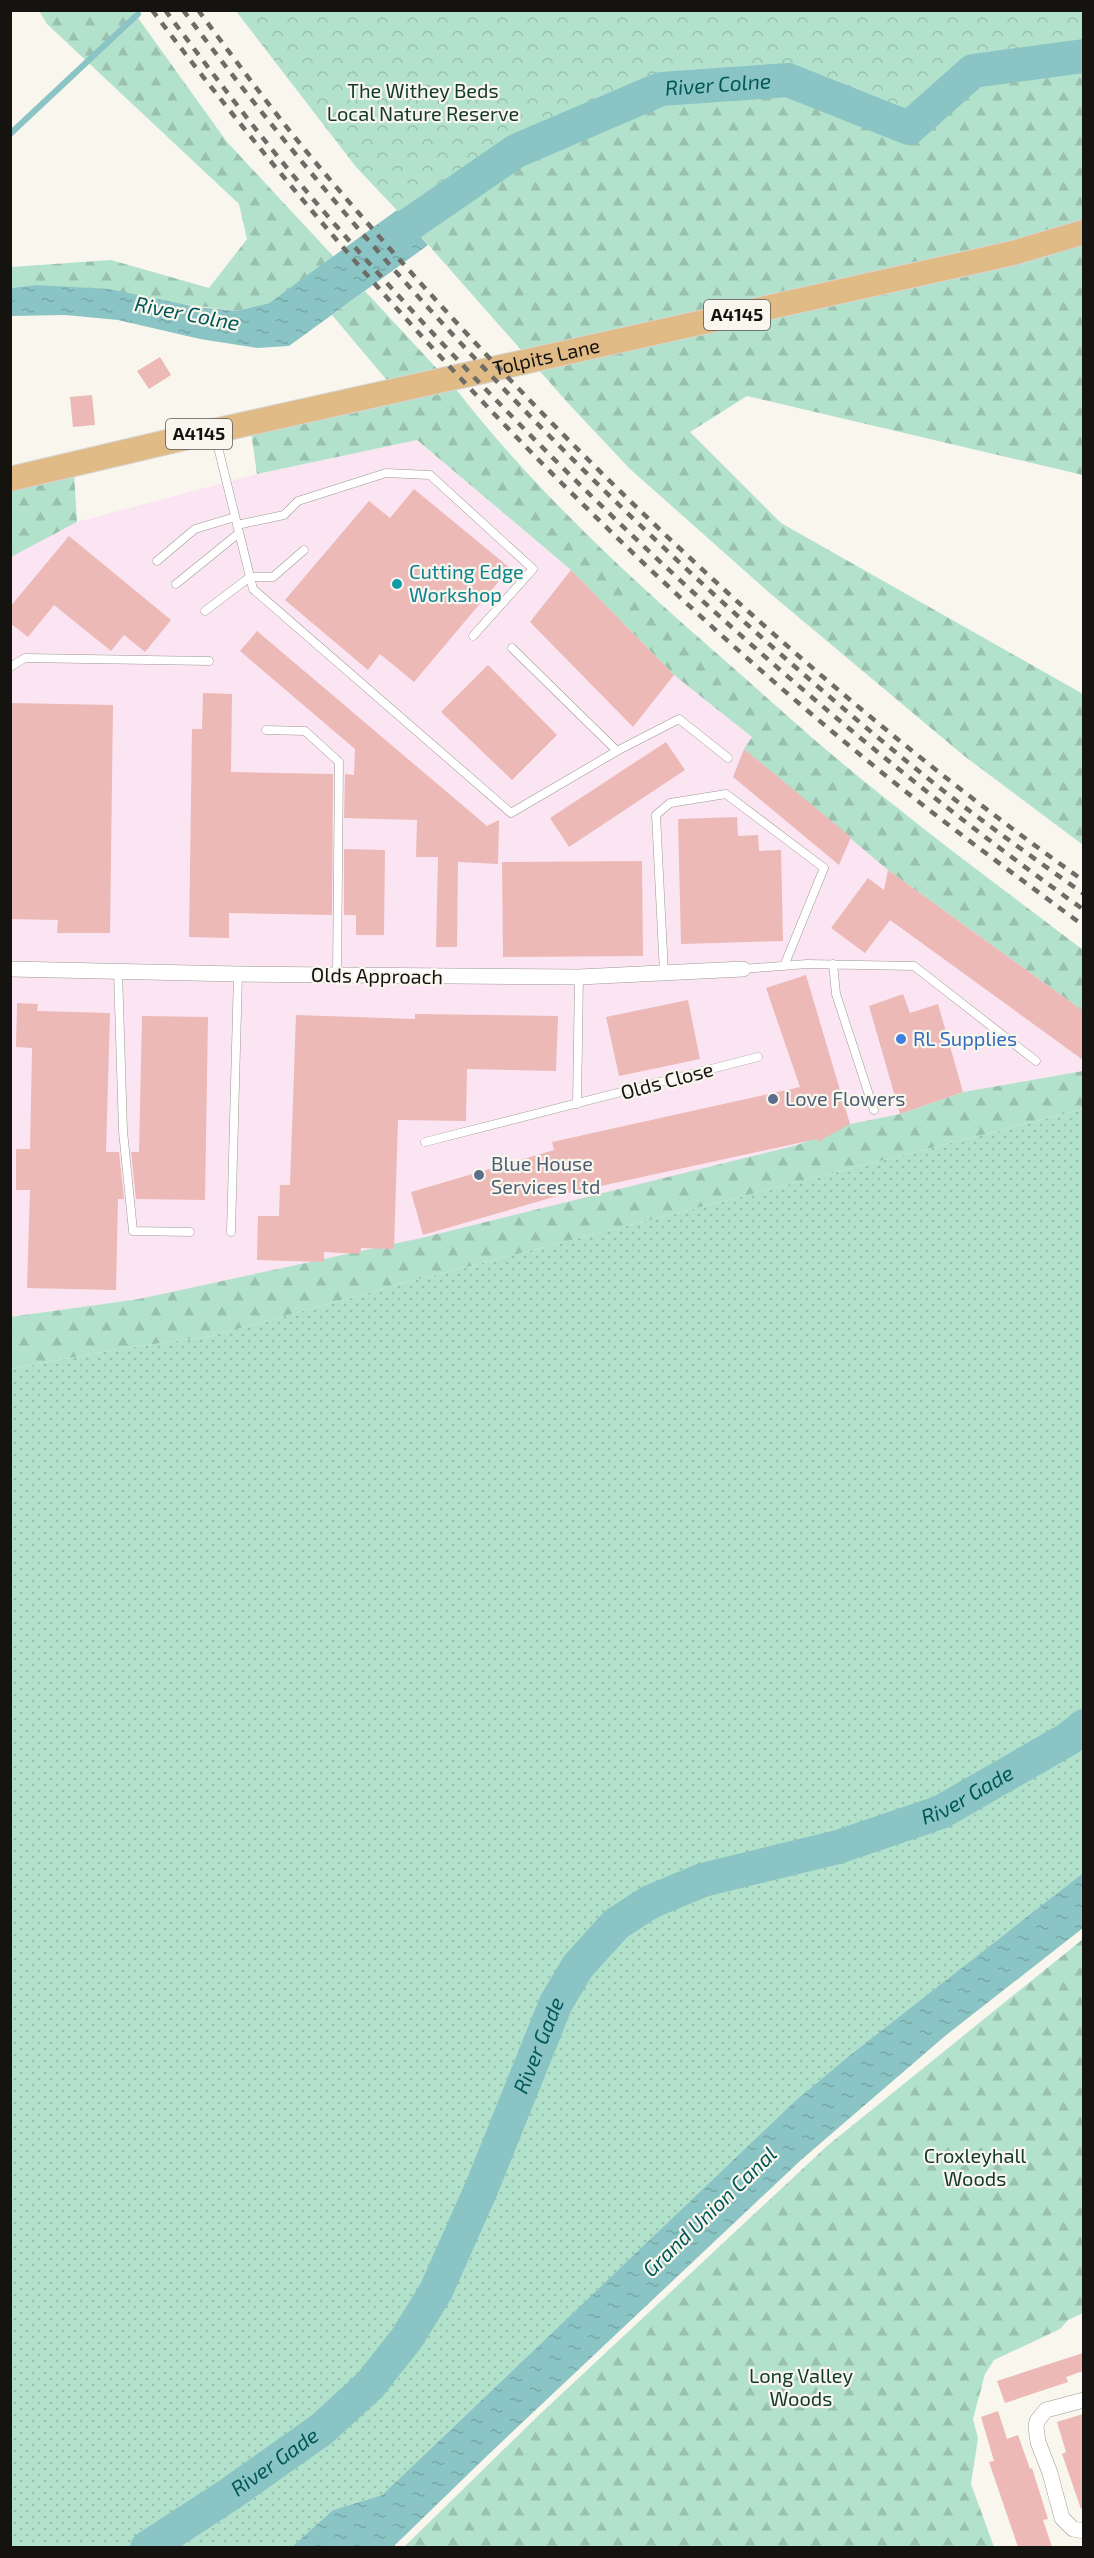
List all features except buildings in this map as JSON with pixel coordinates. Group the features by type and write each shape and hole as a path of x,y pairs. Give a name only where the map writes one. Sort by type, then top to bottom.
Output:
{"main road":[{"name":"Tolpits Lane","path":"10,479 214,431 1001,256 1083,232"}],"street":[{"name":"Olds Approach","path":"10,969 579,977 743,969"},
{"path":"1083,2400 1052,2407 1042,2414 1037,2421 1036,2434 1050,2473 1059,2510 1066,2524 1073,2529 1083,2531"}],"lane":[{"path":"214,431 253,589 511,813 678,718 728,758"},
{"path":"157,561 195,529 237,525 284,515 298,501 386,473 430,475 533,569 473,636"},
{"path":"176,584 237,525"},
{"path":"205,611 250,577 273,577 304,550"},
{"path":"512,648 617,751"},
{"path":"10,667 25,658 209,661"},
{"path":"266,730 305,731 339,762 336,975"},
{"path":"664,973 656,816 670,803 726,794 824,868 784,966"},
{"path":"833,964 836,994 874,1110"},
{"path":"743,969 833,964 914,966 1036,1061"},
{"path":"118,971 123,1131 133,1231 190,1232"},
{"path":"231,1232 238,974"},
{"path":"577,1104 579,977"},
{"name":"Olds Close","path":"425,1142 758,1057"}],"shaded area":[{"path":"416,440 571,570 674,675 752,737 745,749 888,870 1083,1011 1083,1071 963,1092 900,1114 850,1124 818,1142 394,1249 139,1299 11,1317 10,557 77,522 257,474"}],"green space":[{"path":"39,11 133,11 227,142 334,257 269,303 236,311 36,285 11,288 11,267 111,260 209,288 247,239 239,204 47,24"},
{"name":"The Withey Beds Local Nature Reserve","path":"236,11 1083,11 1083,56 973,71 909,128 788,80 661,89 516,151 410,224 356,167"},
{"path":"1083,56 1083,475 747,396 690,432 781,523 1083,694 1083,845 963,755 772,595 630,469 567,402 410,224 516,151 661,89 788,80 909,128 973,71"},
{"path":"365,291 440,372 390,384 332,315"},
{"path":"455,388 518,463 551,498 693,633 866,783 1083,950 1083,1011 888,870 744,749 752,737 674,675 571,570 417,440 257,474 251,432"},
{"path":"74,473 77,522 11,557 10,488"},
{"path":"1083,1071 1083,1109 400,1284 212,1336 118,1349 11,1369 10,1317 139,1299 421,1238 797,1145 850,1124 900,1114 963,1092"},
{"path":"1083,1109 1083,1873 850,2055 795,2101 382,2495 333,2510 293,2547 11,2548 11,1369 118,1349 212,1336 400,1284"},
{"name":"Long Valley Woods","path":"1083,1939 1083,2313 1068,2320 1060,2329 994,2360 985,2374 973,2419 978,2438 971,2484 994,2547 404,2547 539,2415 827,2146"}],"water":[{"path":"397,210 428,245 289,346 257,348 200,339 118,320 65,315 11,316 11,288 36,285 109,289 197,307 236,311 269,303"},
{"name":"Grand Union Canal","path":"1083,1873 1083,1928 945,2036 801,2160 393,2547 292,2547 333,2510 382,2495 795,2101 850,2055"}],"waterway":[{"path":"10,134 138,14"},
{"name":"River Colne","path":"394,235 516,151 661,89 788,80 909,128 973,71 1084,56"},
{"name":"River Gade","path":"147,2548 230,2494 322,2429 370,2385 407,2338 436,2291 482,2187 556,2003 578,1966 616,1924 650,1902 703,1880 838,1847 941,1812 1068,1739 1084,1726"}],"railway":[{"path":"152,10 234,116 409,322 502,422 597,518 696,612 797,701 900,787 1084,926"},
{"path":"165,10 271,149 316,203 423,323 510,415 600,504 786,675 982,835 1084,910"},
{"path":"183,10 263,114 434,314 524,410 616,502 810,680 910,764 1018,847 1084,894"},
{"path":"198,10 274,111 406,267 495,364 586,457 680,549 876,722 1084,881"}],"place":[{"name":"Cutting Edge Workshop","path":"397,584"},
{"name":"RL Supplies","path":"901,1039"},
{"name":"Love Flowers","path":"773,1099"},
{"name":"Blue House Services Ltd","path":"479,1175"}],"park label":[{"name":"Croxleyhall Woods","path":"975,2168"}]}
